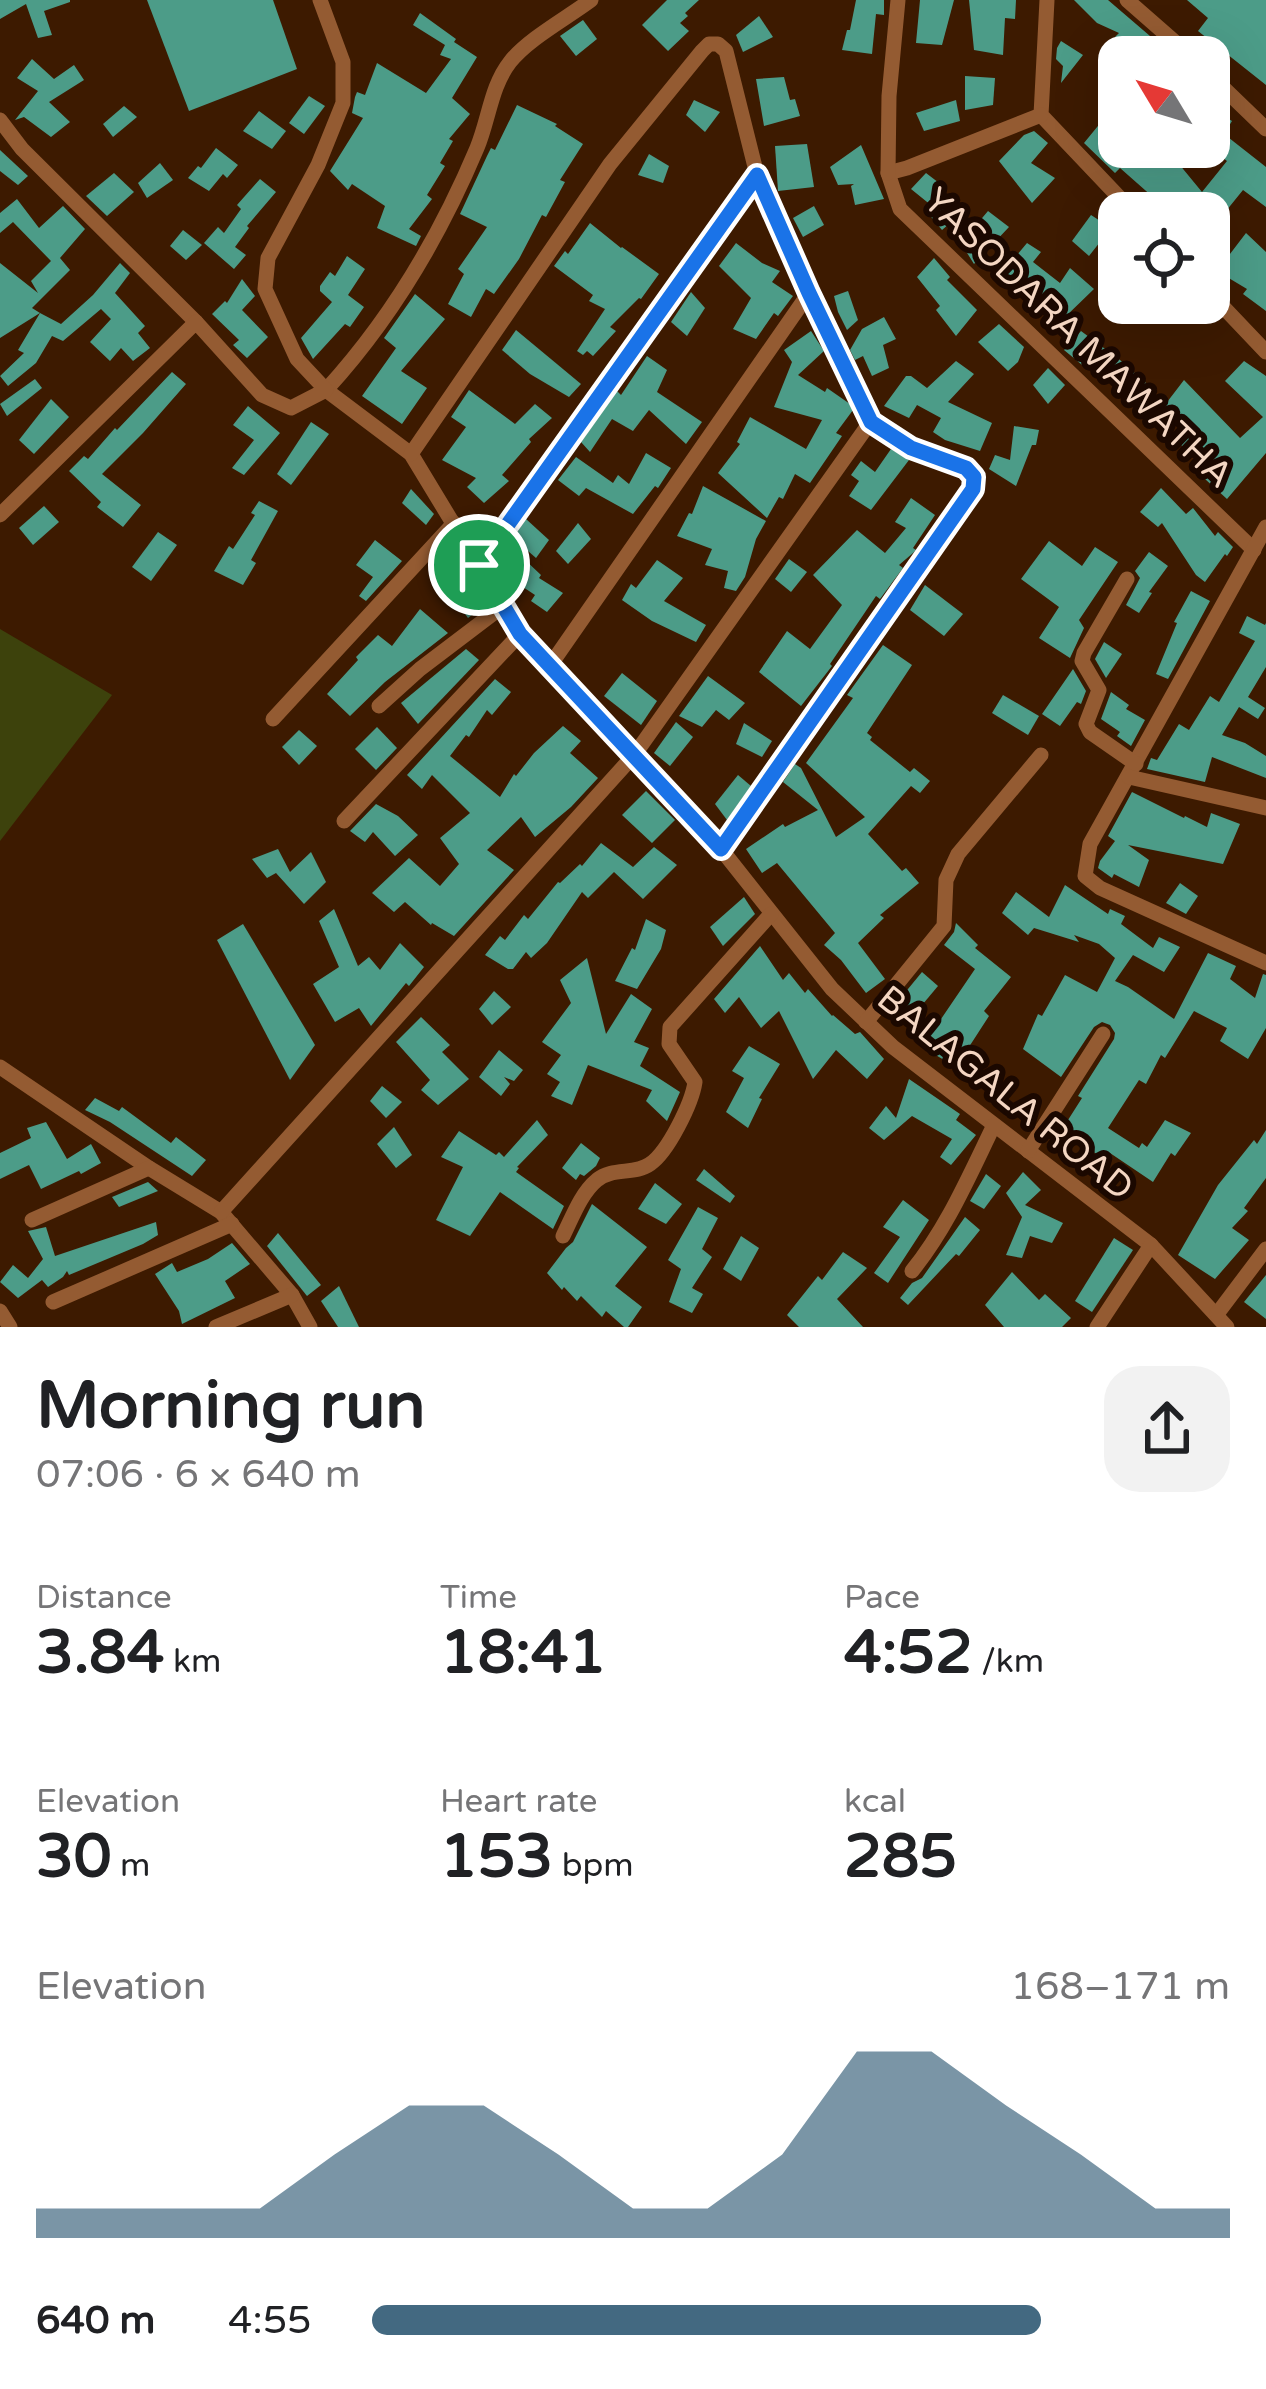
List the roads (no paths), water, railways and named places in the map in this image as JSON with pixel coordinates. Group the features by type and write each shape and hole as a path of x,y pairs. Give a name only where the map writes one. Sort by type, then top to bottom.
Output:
{"street":[{"name":"BALAGALA ROAD","path":"320,0 343,62 344,103 318,165 268,258 265,289 297,358 326,390 411,454 520,634 721,849 832,989 892,1047 1151,1245 1222,1321"},
{"path":"0,120 22,149 196,322 262,395 291,408 326,390 400,298 479,144 500,75 514,56 591,0"},
{"path":"888,173 898,0"},
{"path":"1047,0 1041,116 1113,192"},
{"path":"1127,0 1168,36"},
{"path":"411,454 610,164 709,44 718,44 726,51 757,175 871,422 911,448 966,468 974,477 973,489 721,849"},
{"path":"1230,94 1266,129"},
{"name":"YASODARA MAWATHA","path":"1041,116 888,173 900,209 1254,550"},
{"path":"479,565 757,175"},
{"path":"549,667 809,293"},
{"path":"1230,314 1266,352"},
{"path":"0,515 196,322"},
{"path":"53,1302 226,1218 635,754 871,422"},
{"path":"274,719 454,523"},
{"path":"1266,527 1090,844 1085,876 1100,888 1266,963"},
{"path":"1127,579 1084,652 1082,661 1099,690 1086,724 1090,732 1133,770 1266,808"},
{"path":"379,706 503,606"},
{"path":"344,821 520,634"},
{"path":"866,1022 944,926 946,880 958,854 1041,755"},
{"path":"563,1237 598,1177 651,1164 676,1130 693,1100 695,1082 669,1044 670,1027 771,914"},
{"path":"1028,1150 1103,1034"},
{"path":"0,1067 226,1218 292,1295 310,1327"},
{"path":"912,1271 951,1214 994,1125"},
{"path":"32,1220 149,1168"},
{"path":"1097,1327 1151,1245"},
{"path":"1222,1321 1266,1249"},
{"path":"216,1327 292,1295"},
{"path":"0,1311 10,1327"}]}
